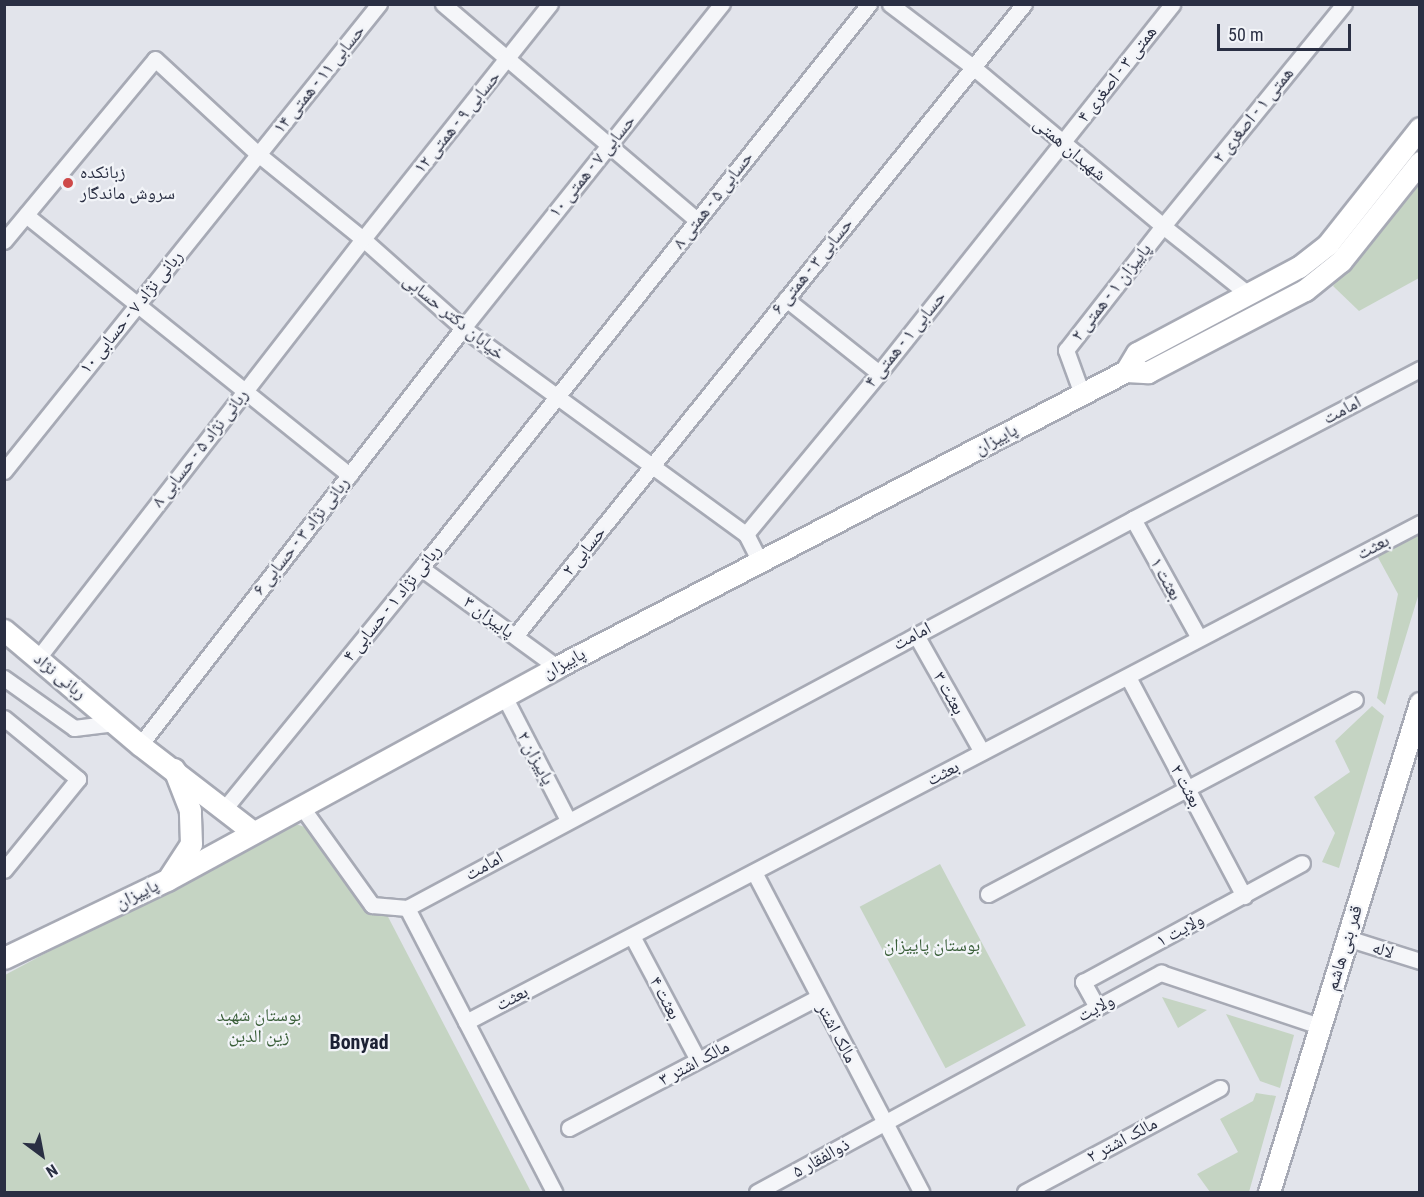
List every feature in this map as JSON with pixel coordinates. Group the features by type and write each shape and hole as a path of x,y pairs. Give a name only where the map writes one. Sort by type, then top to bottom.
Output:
{"street":[{"name":"حسابی ۱۱ - همتی ۱۴","path":"258,154 380,4"},
{"path":"443,4 698,219"},
{"name":"حسابی ۹ - همتی ۱۲","path":"363,239 550,4"},
{"name":"حسابی ۷ - همتی ۱۰","path":"463,328 722,4"},
{"name":"حسابی ۵ - همتی ۸","path":"558,397 869,4"},
{"name":"شهیدان همتی","path":"890,4 973,68 1162,226 1249,295"},
{"name":"حسابی ۳ - همتی ۶","path":"653,466 1024,4"},
{"name":"همتی ۳ - اصغری ۴","path":"1062,143 1172,4"},
{"name":"همتی ۱ - اصغری ۲","path":"1162,226 1344,4"},
{"name":"خیابان دکتر حسابی","path":"26,215 155,59 258,154 363,239 463,328 746,534 760,561"},
{"name":"پاییزان","path":"1126,371 1137,353 1299,267 1328,244 1419,129"},
{"name":"حسابی ۱ - همتی ۴","path":"746,534 879,373 1062,143"},
{"name":"ربانی نژاد ۷ - حسابی ۱۰","path":"4,471 258,154"},
{"name":"پاییزان","path":"4,958 167,880 557,666 1126,371 1148,372 1305,290 1341,261 1419,162"},
{"path":"4,241 26,215 349,475"},
{"name":"پاییزان ۱ - همتی ۲","path":"1082,394 1066,350 1162,226"},
{"name":"ربانی نژاد ۵ - حسابی ۸","path":"38,658 363,239"},
{"path":"1249,295 1257,316"},
{"path":"786,299 879,373"},
{"name":"ربانی نژاد ۳ - حسابی ۶","path":"140,745 463,328"},
{"name":"امامت","path":"407,908 916,634 1419,369"},
{"name":"ربانی نژاد ۱ - حسابی ۴","path":"225,808 558,397"},
{"name":"حسابی ۲","path":"515,636 653,466"},
{"name":"بعثت ۱","path":"1133,519 1199,638"},
{"name":"بعثت","path":"466,1022 1419,523"},
{"name":"پاییزان ۳","path":"421,568 557,666"},
{"name":"ربانی نژاد","path":"4,630 140,745 254,832"},
{"name":"بعثت ۳","path":"916,634 982,752"},
{"name":"بعثت ۲","path":"1128,677 1244,896"},
{"name":"ربانی نژاد","path":"7,685 74,728 116,723"},
{"name":"پاییزان ۲","path":"504,696 568,820"},
{"path":"988,894 1355,700"},
{"name":"قمر بنی هاشم","path":"1269,1192 1419,703"},
{"path":"4,718 78,779 4,870"},
{"path":"167,880 191,844 190,810 174,769"},
{"path":"302,806 372,905 407,908 554,1192"},
{"name":"ولایت ۱","path":"1098,1008 1083,982 1302,863"},
{"name":"مالک اشتر","path":"754,872 921,1192"},
{"name":"بعثت ۴","path":"632,936 698,1060"},
{"name":"لاله","path":"1347,938 1419,961"},
{"name":"ولایت","path":"885,1123 1161,973 1319,1026"},
{"name":"مالک اشتر ۳","path":"569,1128 818,997"},
{"name":"مالک اشتر ۲","path":"1024,1192 1220,1088"},
{"name":"ذوالفقار ۵","path":"757,1192 885,1123"}],"green space":[{"path":"1419,178 1419,278 1359,311 1333,286"},
{"path":"1419,532 1419,593 1385,705 1377,698 1398,594 1375,552"},
{"path":"1372,706 1384,716 1339,868 1322,862 1335,833 1314,797 1350,772 1335,741"},
{"name":"بوستان شهید زین الدین","path":"290,822 331,836 385,911 531,1192 5,1192 5,975"},
{"name":"بوستان پاییزان","path":"940,864 1026,1026 946,1068 860,907"},
{"path":"1162,997 1207,1010 1178,1028"},
{"path":"1226,1014 1294,1035 1280,1088 1260,1081"},
{"path":"1256,1093 1276,1096 1249,1192 1210,1192 1197,1174 1238,1152 1220,1119 1253,1101"}],"place":[{"name":"زبانکده سروش ماندگار","path":"68,183"}],"district":[{"name":"Bonyad","path":"359,1042"}]}
